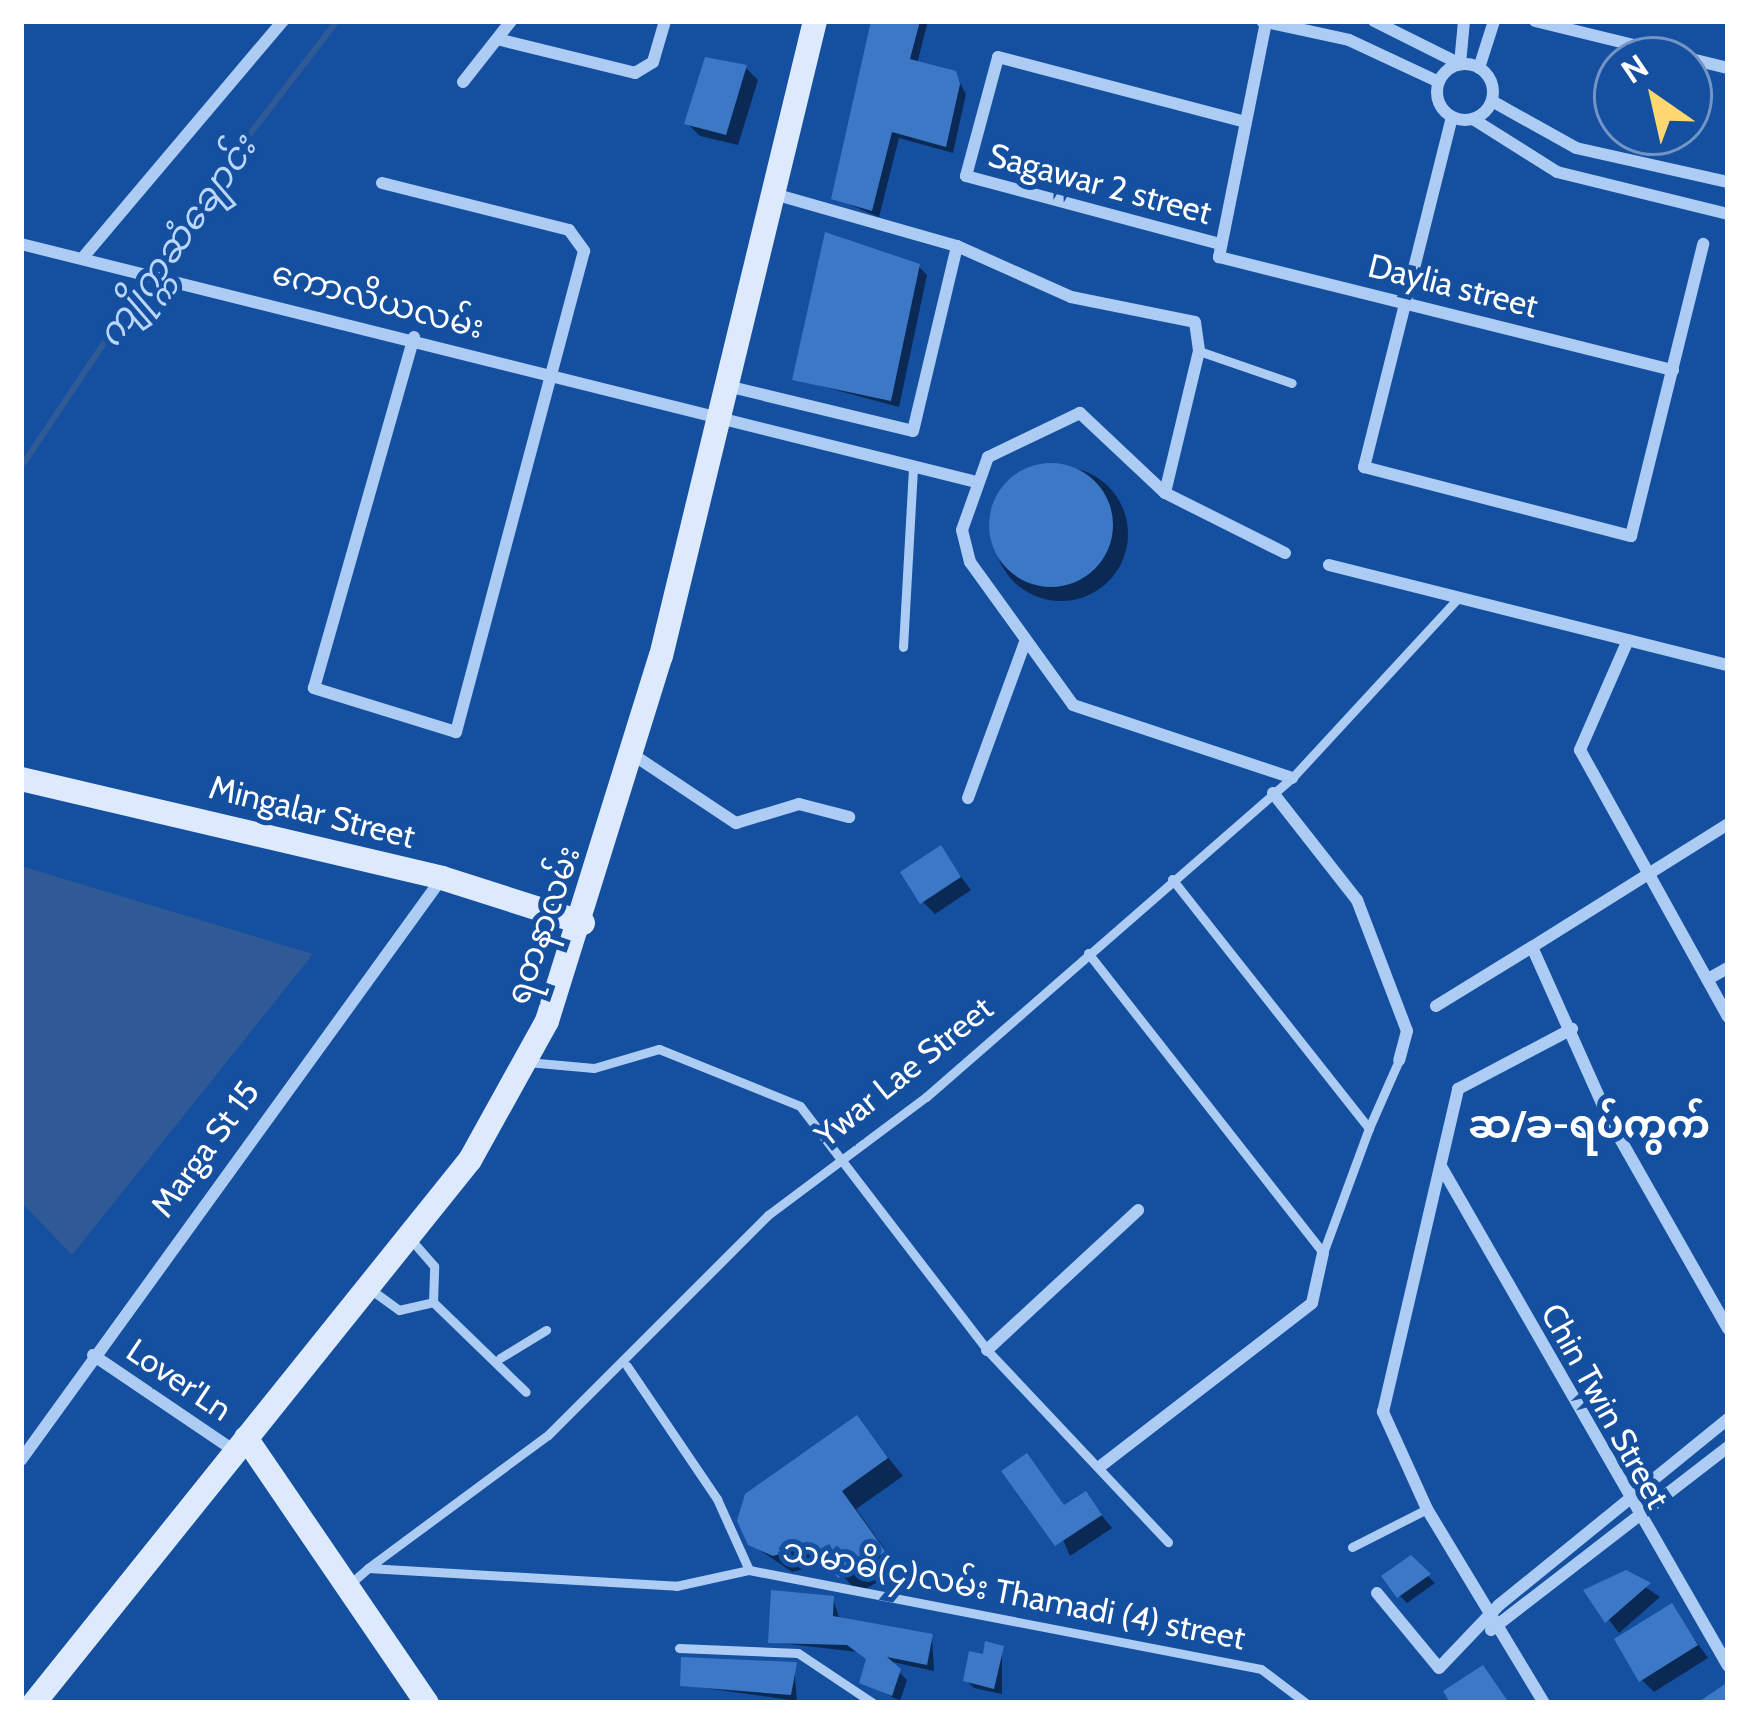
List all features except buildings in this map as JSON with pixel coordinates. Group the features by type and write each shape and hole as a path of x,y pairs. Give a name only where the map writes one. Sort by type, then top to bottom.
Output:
{"main road":[{"name":"ရတနာလမ်း","path":"34,1703 409,1238 525,1062 583,923 632,754 815,21"},
{"name":"Mingalar Street","path":"21,779 442,878 583,923"},
{"path":"241,1444 359,1576 427,1703"}],"street":[{"path":"85,255 283,21"},
{"path":"463,82 501,40 511,21"},
{"path":"501,40 635,73 652,62 665,21"},
{"path":"1374,21 1460,64 1479,68"},
{"path":"1439,82 1460,64 1463,21"},
{"path":"1494,21 1479,68 1492,101 1576,148 1728,182"},
{"path":"1535,21 1728,68"},
{"path":"1220,250 1264,22 1349,40 1439,82 1452,117 1360,465 1603,530 1634,530 1702,244"},
{"name":"Sagawar 2 street","path":"1220,250 966,176 998,57 1246,122"},
{"path":"1473,119 1492,101"},
{"path":"1452,117 1473,119 1557,172 1728,214"},
{"path":"382,183 580,236 550,374 456,732 314,688 414,338"},
{"path":"773,194 957,246 1071,298 1195,322 1199,351 1165,493"},
{"name":"ကောလိယလမ်း","path":"21,244 169,273 718,420 972,482"},
{"path":"727,386 913,431 957,246"},
{"name":"Daylia street","path":"1220,250 1673,370"},
{"path":"1286,554 1165,493 1080,413 1007,441 972,482 962,530 970,562 1025,642 1083,712 1249,755 1292,778"},
{"path":"1329,565 1728,665"},
{"path":"1628,640 1578,743 1644,878 1728,1017"},
{"path":"968,798 1025,642"},
{"path":"632,754 736,823 799,804 849,817"},
{"path":"1273,793 1357,900 1407,1031 1400,1060"},
{"path":"1436,1006 1728,824"},
{"name":"Marga St 15","path":"21,1460 442,878"},
{"path":"1532,947 1728,1329"},
{"path":"1708,979 1728,968"},
{"path":"1544,1703 1490,1625 1427,1509 1383,1412 1466,1079 1572,1029"},
{"name":"Chin Twin Street","path":"1441,1167 1637,1522 1728,1666"},
{"path":"987,1350 1138,1210"},
{"path":"1102,1466 1312,1303 1323,1252"},
{"name":"Lover'Ln","path":"93,1355 241,1444"},
{"path":"1377,1593 1439,1668 1728,1419"},
{"path":"1490,1625 1637,1522 1728,1447"}],"lane":[{"path":"1199,351 1292,383"},
{"path":"903,647 913,467"},
{"name":"Ywar Lae Street","path":"359,1576 628,1366 768,1216 1292,778 1458,598"},
{"path":"1172,879 1369,1128"},
{"path":"1088,953 1323,1252"},
{"path":"525,1062 594,1068 659,1049 800,1106 987,1350 1102,1466 1168,1542"},
{"path":"1323,1252 1400,1060"},
{"path":"409,1238 434,1266 433,1302"},
{"path":"370,1288 399,1310 433,1302"},
{"path":"433,1302 500,1358 526,1392"},
{"path":"500,1358 546,1330"},
{"path":"628,1366 717,1499 748,1570"},
{"path":"1352,1547 1427,1509"},
{"name":"သမာဓိ(၄)လမ်း Thamadi (4) street","path":"359,1576 676,1586 748,1570 1261,1670 1306,1703"},
{"path":"679,1648 798,1653 873,1703"}],"water":[{"path":"21,866 313,954 72,1255 21,1202"}],"waterway":[{"name":"ကျိုက္ကဆံချောင်း","path":"21,467 203,195 337,21"}],"district":[{"name":"ဆ/ခ-ရပ်ကွက်","path":"1589,1124"}]}
